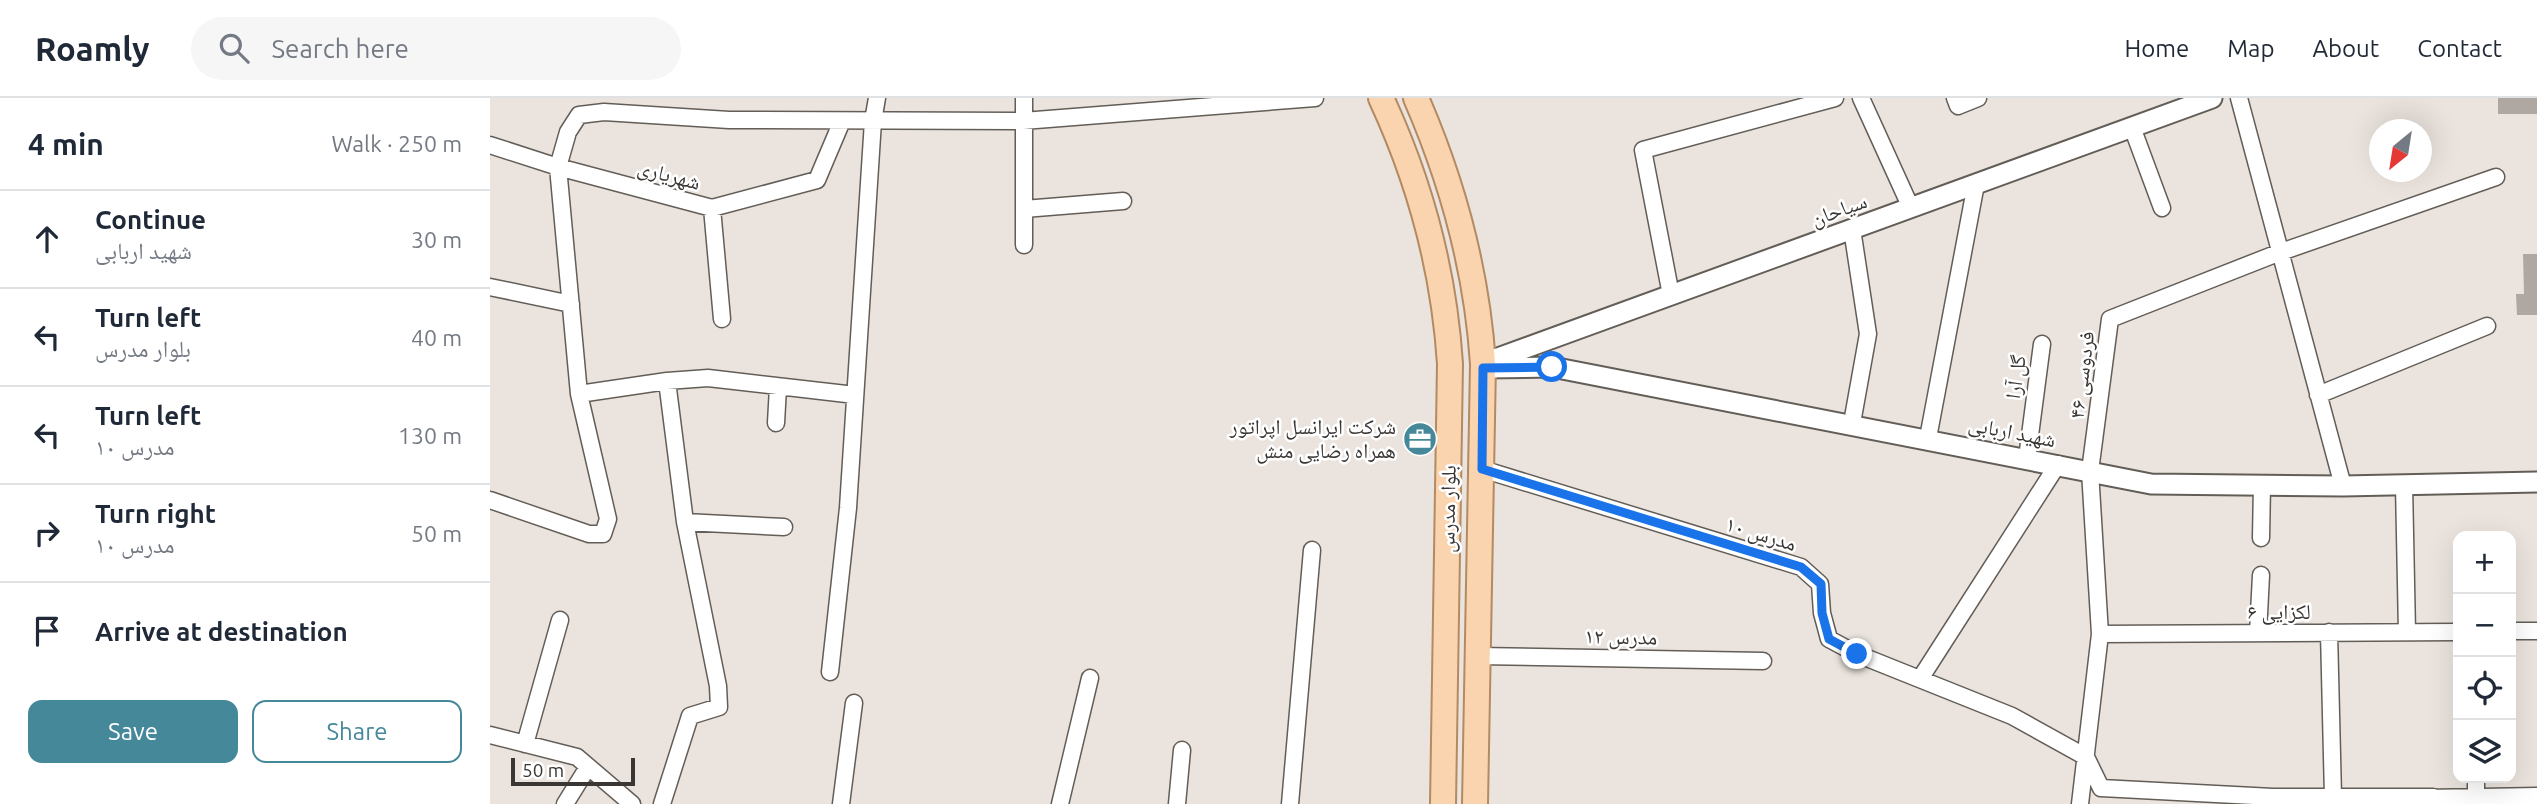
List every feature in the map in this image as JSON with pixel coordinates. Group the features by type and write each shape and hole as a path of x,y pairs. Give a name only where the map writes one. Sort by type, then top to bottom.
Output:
{"main road":[{"name":"بلوار مدرس","path":"1381,98 1423,201 1447,311 1450,364 1443,804"},
{"name":"بلوار مدرس","path":"1416,98 1468,247 1479,306 1483,366 1475,804"}],"street":[{"path":"830,672 848,508 873,121 877,98"},
{"path":"1024,98 1024,245"},
{"path":"490,500 589,534 603,534 608,519 579,394 558,167 568,132 579,115 603,105 729,120 1023,121 1315,98"},
{"path":"1671,295 1643,150 1835,98"},
{"path":"1861,98 1911,208"},
{"path":"1955,98 1958,106 1978,98"},
{"name":"سیاحان","path":"1483,366 2212,98"},
{"path":"2239,98 2278,253 2343,486"},
{"name":"شهریاری","path":"490,145 558,167 712,208 817,180 842,121"},
{"path":"2132,127 2162,208"},
{"name":"فردوسی ۴۶","path":"2080,804 2100,634 2090,471 2110,319 2278,253 2496,177"},
{"path":"1928,438 1976,184"},
{"path":"1024,209 1123,201"},
{"path":"712,208 722,319"},
{"path":"1852,229 1868,334 1852,423"},
{"path":"490,287 571,304"},
{"path":"2318,395 2487,327"},
{"name":"گل آرا","path":"2026,458 2042,344"},
{"path":"1532,346 1535,367"},
{"name":"شهید اربابی","path":"1483,366 1552,367 1852,423 2151,484 2343,486 2537,482"},
{"path":"579,394 708,378 855,395"},
{"path":"662,804 690,716 719,707 718,687 685,522 667,381"},
{"path":"776,423 778,387"},
{"path":"1920,679 2058,464"},
{"name":"مدرس ۱۰","path":"1482,469 1801,567 1821,584 1822,613 1829,639 2012,716 2086,757"},
{"path":"2261,538 2262,485"},
{"path":"2404,485 2407,632"},
{"path":"685,522 784,527"},
{"path":"1290,804 1312,550"},
{"path":"2258,633 2261,575"},
{"path":"526,744 560,620"},
{"path":"2516,631 2537,631"},
{"path":"2329,632 2333,797"},
{"name":"لکزایی ۶","path":"2100,634 2453,632"},
{"name":"مدرس ۱۲","path":"1478,656 1763,661"},
{"path":"1060,804 1090,678"},
{"path":"841,804 854,703"},
{"path":"490,736 577,757 632,804"},
{"path":"1177,804 1182,750"},
{"path":"2086,757 2101,788 2273,797 2537,796"},
{"path":"565,804 588,767"},
{"path":"2476,783 2476,796"},
{"path":"2411,804 2433,797"}],"building":[{"path":"2498,98 2537,98 2537,114 2498,114"},
{"path":"2523,254 2537,254 2537,315 2517,315 2516,294 2524,294"}],"place":[{"name":"شرکت ایرانسل اپراتور همراه رضایی منش","path":"1420,439"}],"route":[{"path":"1552,367 1483,368 1482,469 1801,567 1821,584 1822,613 1829,639 1857,654"}]}
